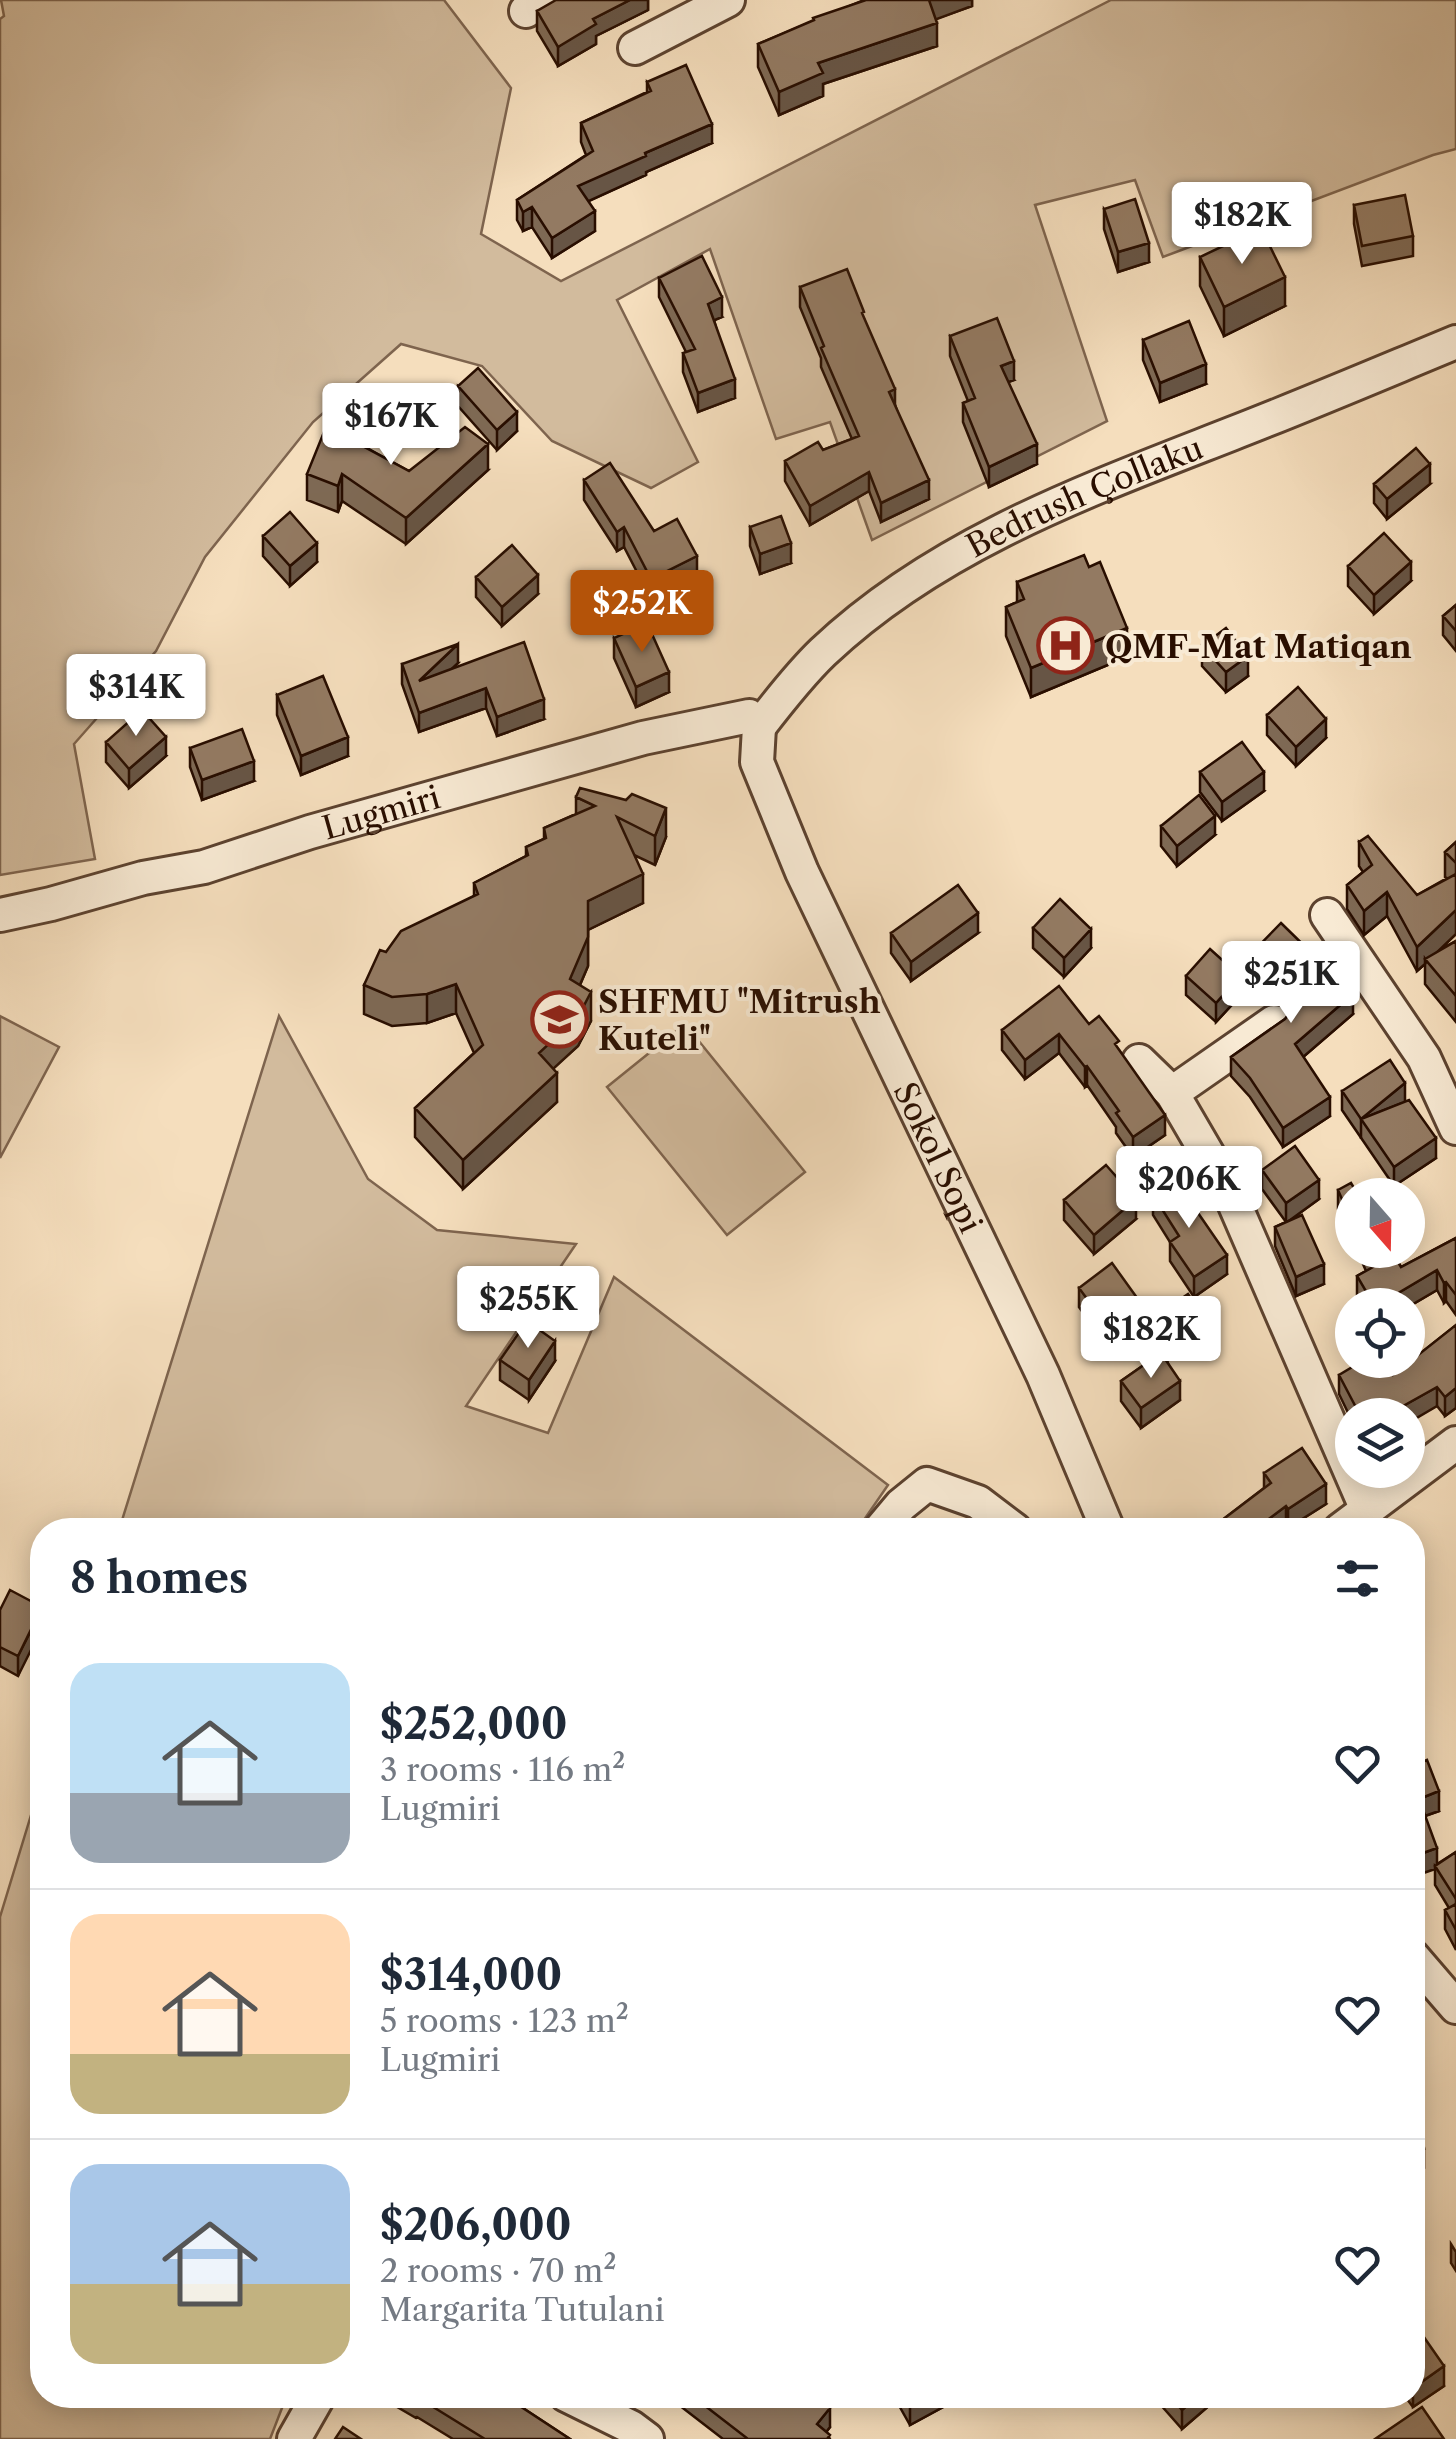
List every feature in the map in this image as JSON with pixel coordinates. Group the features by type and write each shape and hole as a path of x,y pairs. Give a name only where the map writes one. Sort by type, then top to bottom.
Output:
{"street":[{"path":"634,48 728,0"},
{"name":"Bedrush Çollaku","path":"759,727 836,641 903,590 978,542 1090,490 1456,342"},
{"name":"Lugmiri","path":"0,914 204,867 310,832 643,738 749,716 759,727"},
{"name":"Sokol Sopi","path":"759,727 757,762 802,872 1043,1375 1103,1518"},
{"path":"1327,915 1424,1058 1456,1128"},
{"path":"1172,1093 1274,1022"},
{"path":"1139,1062 1172,1093 1228,1189 1367,1510"},
{"path":"1356,1518 1456,1443"},
{"path":"890,1518 927,1484 978,1502 999,1518"},
{"path":"1425,1971 1456,2007"},
{"path":"294,2439 312,2408"},
{"path":"593,2408 647,2439"}],"shaded area":[{"path":"1,0 444,0 511,88 481,234 561,281 1111,0 1456,0 1456,149 1163,257 1135,180 1035,205 1107,421 872,540 830,422 776,439 710,249 617,300 698,462 651,488 552,441 482,366 401,344 313,422 205,557 156,651 74,744 95,859 0,875 0,19 4,16"},
{"path":"0,1016 59,1047 0,1158"},
{"path":"279,1016 368,1179 437,1230 576,1244 466,1406 548,1433 614,1277 888,1485 865,1518 123,1518"},
{"path":"685,1024 805,1172 727,1235 607,1087"},
{"path":"30,1818 30,2408 282,2408 270,2439 0,2439 0,1917"}],"building":[{"path":"556,0 630,0 593,19 596,24 558,47 537,11"},
{"path":"866,0 929,0 937,23 818,63 823,73 779,92 758,44 813,18"},
{"path":"686,65 712,124 578,186 595,211 552,238 532,207 523,212 517,200 593,151 581,123 651,91 647,82"},
{"path":"1405,195 1413,236 1362,246 1354,205"},
{"path":"1135,199 1149,243 1118,252 1104,209"},
{"path":"1261,228 1285,277 1224,307 1200,257"},
{"path":"702,256 722,297 708,304 735,379 698,393 683,353 695,349 659,278"},
{"path":"847,269 895,389 889,392 929,480 881,503 869,472 810,506 785,461 818,442 823,450 859,436 800,287"},
{"path":"997,318 1014,361 1001,366 1037,444 989,467 963,403 975,398 950,336"},
{"path":"1189,321 1206,364 1160,383 1143,340"},
{"path":"478,368 517,412 497,430 458,386"},
{"path":"328,422 358,434 355,442 409,471 465,427 488,444 406,518 342,474 338,486 307,474"},
{"path":"1416,448 1430,464 1387,499 1374,484"},
{"path":"610,463 654,531 677,519 697,556 651,579 624,527 617,532 584,480"},
{"path":"290,512 317,543 290,566 263,536"},
{"path":"781,516 791,543 760,554 750,527"},
{"path":"1384,533 1411,562 1374,595 1348,566"},
{"path":"512,545 538,575 502,607 476,577"},
{"name":"QMF-Mat Matiqan","path":"1084,555 1089,567 1100,562 1127,628 1031,668 1006,607 1024,599 1017,582"},
{"path":"1456,605 1456,631 1443,616"},
{"path":"647,623 669,672 636,687 614,638"},
{"path":"1226,628 1248,656 1226,672 1202,646"},
{"path":"524,642 544,699 497,717 486,688 419,713 402,664 458,644 419,681"},
{"path":"323,676 348,737 301,756 277,695"},
{"path":"1298,687 1326,719 1296,747 1267,715"},
{"path":"142,710 166,737 129,769 106,742"},
{"path":"242,729 254,761 202,780 190,748"},
{"path":"1242,742 1264,772 1222,802 1200,772"},
{"path":"580,788 626,800 632,794 666,808 655,836 617,817 643,874 588,901 588,937 570,979 591,992 578,1017 539,1053 557,1073 463,1160 415,1108 483,1045 456,984 427,994 392,997 364,985 380,950 386,952 401,931 478,894 474,883 528,855 526,847 546,838 544,828 595,806 576,797"},
{"path":"1199,795 1215,816 1177,846 1161,826"},
{"path":"1368,836 1417,895 1456,874 1456,910 1417,947 1387,892 1364,911 1347,885 1372,865 1359,842"},
{"path":"1456,842 1456,863 1445,852"},
{"path":"958,885 978,913 911,962 891,933"},
{"path":"1060,899 1091,929 1064,958 1033,928"},
{"path":"1281,923 1332,969 1353,994 1295,1044 1330,1097 1283,1128 1231,1057 1292,1010 1291,992 1283,985 1267,984 1244,961"},
{"path":"1456,941 1456,996 1425,959"},
{"path":"1210,949 1240,976 1216,1003 1186,976"},
{"path":"1059,986 1089,1024 1099,1016 1165,1115 1133,1137 1087,1066 1059,1034 1025,1060 1002,1030"},
{"path":"1390,1060 1405,1083 1361,1119 1342,1091"},
{"path":"1409,1100 1436,1138 1394,1167 1361,1119"},
{"path":"1295,1146 1319,1180 1286,1203 1262,1170"},
{"path":"1106,1165 1136,1199 1094,1235 1064,1200"},
{"path":"1176,1181 1227,1255 1194,1277 1170,1242 1179,1236 1153,1195"},
{"path":"1302,1215 1324,1264 1296,1277 1275,1227"},
{"path":"1456,1238 1456,1295 1437,1270 1407,1288 1364,1288 1357,1276 1371,1268 1425,1268 1425,1254"},
{"path":"1112,1263 1140,1302 1107,1326 1079,1288"},
{"path":"1188,1294 1203,1317 1157,1349 1141,1326"},
{"path":"527,1321 555,1341 529,1380 500,1360"},
{"path":"1456,1325 1456,1388 1445,1397 1437,1387 1417,1398 1351,1398 1341,1378 1425,1378 1425,1350"},
{"path":"1161,1353 1180,1381 1141,1408 1121,1381"},
{"path":"1302,1448 1326,1484 1270,1518 1225,1518 1271,1483 1264,1473"},
{"path":"10,1590 30,1601 30,1632 18,1656 0,1647 0,1610"},
{"path":"1425,1761 1439,1791 1425,1797"},
{"path":"1425,1815 1437,1848 1425,1852"},
{"path":"1456,1852 1456,1899 1435,1866"},
{"path":"1456,1904 1456,1930 1445,1910"},
{"path":"1425,2339 1444,2366 1425,2379"},
{"path":"435,2408 523,2408 570,2439 485,2439"},
{"path":"708,2408 830,2408 817,2424 830,2435 827,2439 748,2439"},
{"path":"1423,2408 1444,2439 1375,2439"},
{"path":"343,2427 361,2439 335,2439"}],"place":[{"name":"QMF-Mat Matiqan","path":"1066,646"},
{"name":"SHFMU \"Mitrush Kuteli\"","path":"559,1019"}]}
